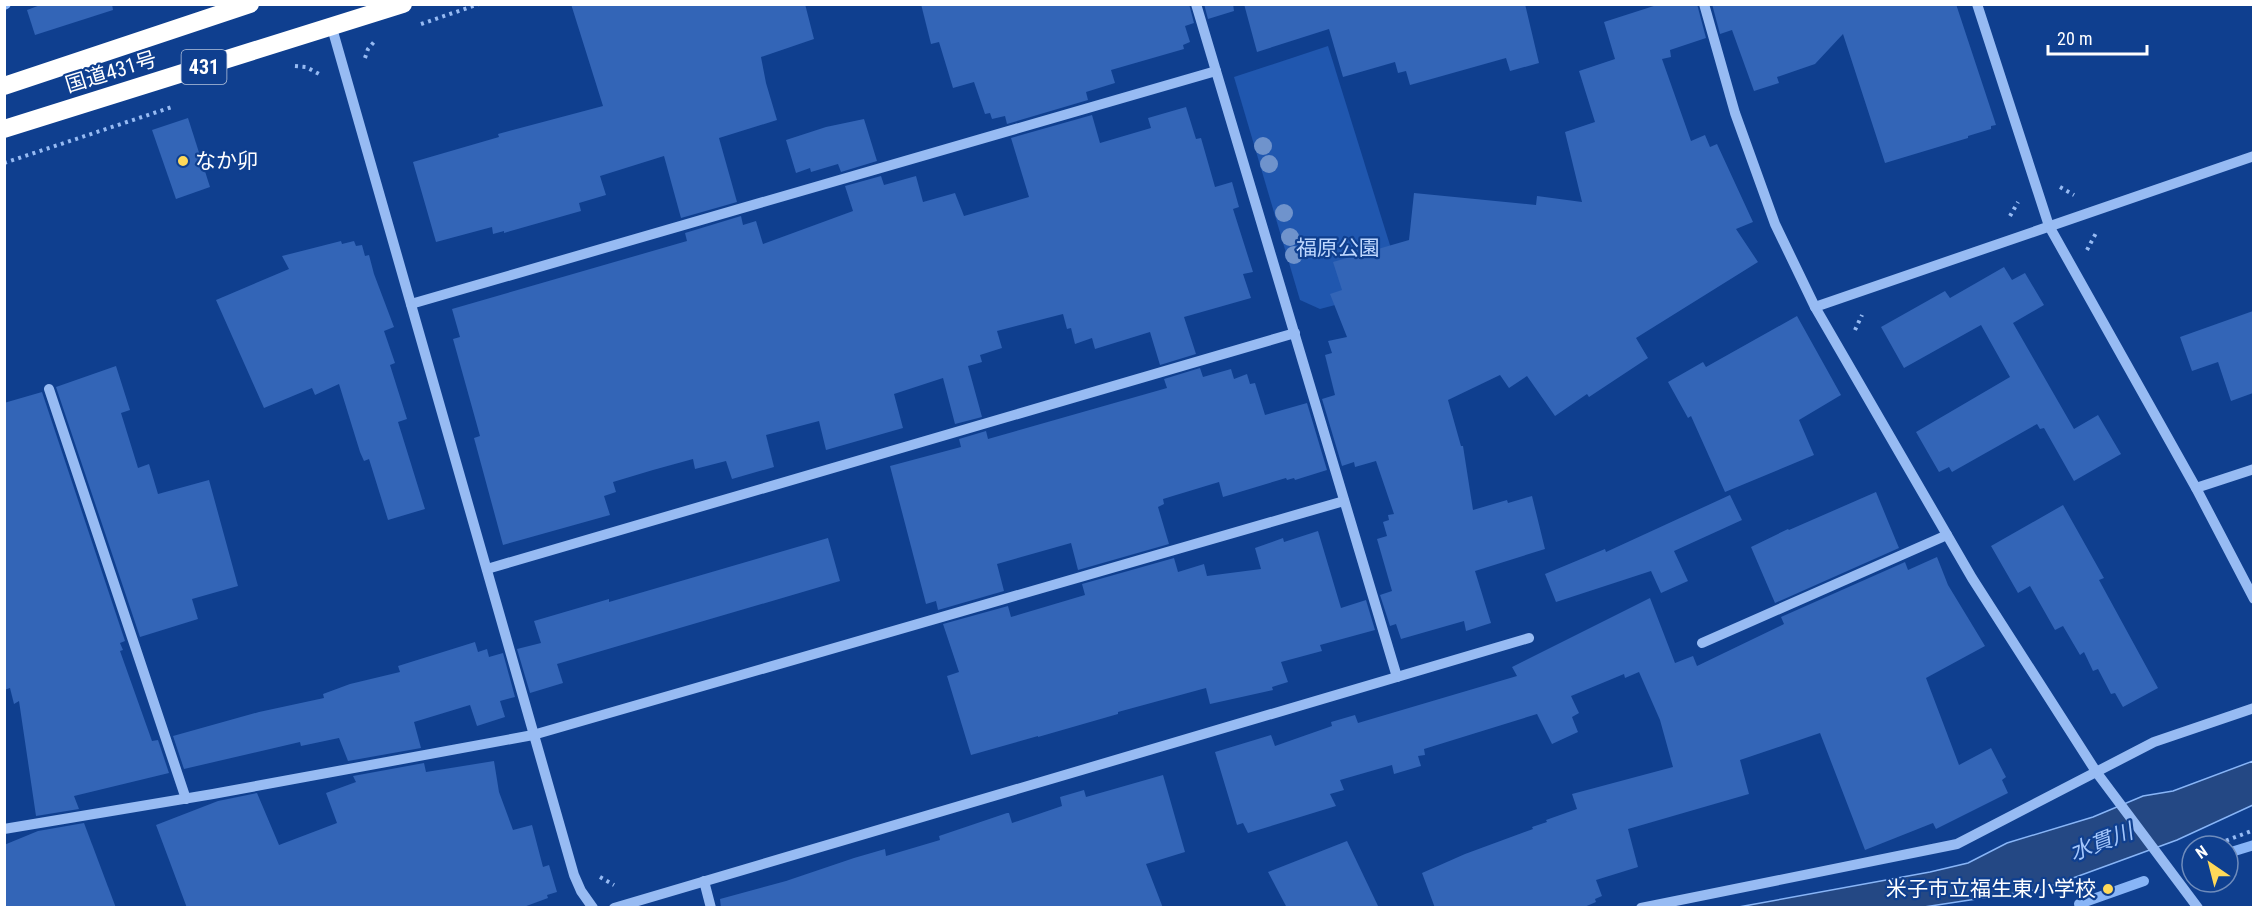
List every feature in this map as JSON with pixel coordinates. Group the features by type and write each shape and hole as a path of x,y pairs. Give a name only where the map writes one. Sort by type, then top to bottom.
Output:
{"highway":[{"name":"国道431号","path":"4,86 250,4"},
{"name":"国道431号","path":"4,129 403,4"}],"street":[{"path":"1196,4 1397,677"},
{"path":"1704,4 1735,113 1771,213 1815,307 1947,535 2097,773 2198,908"},
{"path":"1977,4 2049,226 2196,488 2253,599"},
{"path":"332,28 574,875 581,891 593,908"},
{"path":"411,304 1216,71"},
{"path":"1815,307 2253,156"},
{"path":"487,569 1295,333"},
{"path":"49,389 186,799"},
{"path":"2196,488 2253,469"},
{"path":"4,829 186,799 534,735 1344,501"},
{"path":"1702,643 1947,535"},
{"path":"614,908 1529,638"},
{"path":"1641,908 1957,844 2154,742 2253,708"},
{"path":"704,881 711,908"}],"path":[{"path":"417,26 479,4"},
{"path":"364,66 368,49 376,40"},
{"path":"295,65 319,73 327,82"},
{"path":"4,163 183,103"},
{"path":"596,873 608,882 620,886"}],"green space":[{"name":"福原公園","path":"1328,46 1403,287 1320,309 1300,300 1234,77"}],"water":[{"name":"水貫川","path":"2253,761 2253,805 2190,834 2180,834 2180,839 2177,840 2043,889 1924,907 1733,908 1968,863 2007,843 2093,817 2143,796 2173,791"}],"building":[{"path":"43,4 112,4 113,10 35,35 27,10"},
{"path":"571,4 805,4 814,39 761,57 777,120 719,138 737,202 681,218 664,156 600,176 606,195 579,203 581,211 504,233 504,231 493,234 492,227 436,242 413,162 499,137 498,134 603,106"},
{"path":"921,4 1189,4 1194,23 1185,26 1190,42 1183,45 1184,49 1111,70 1115,83 1086,92 1088,100 1007,124 1005,116 992,119 990,113 985,114 974,82 953,88 939,42 931,44"},
{"path":"1204,4 1233,4 1234,11 1208,19"},
{"path":"1244,4 1525,4 1539,63 1510,71 1506,58 1410,85 1406,71 1398,73 1395,62 1343,77 1329,29 1257,52"},
{"path":"1660,4 1697,4 1706,38 1670,50 1671,57 1662,59 1691,141 1705,135 1710,147 1717,144 1753,222 1736,229 1758,262 1636,338 1648,358 1589,397 1587,394 1555,416 1527,376 1509,388 1500,375 1448,400 1461,446 1463,446 1473,510 1507,500 1508,503 1532,496 1545,549 1475,571 1491,623 1466,631 1464,621 1401,639 1396,624 1390,626 1380,595 1392,591 1377,539 1387,536 1383,522 1389,520 1388,515 1394,514 1376,461 1355,467 1354,462 1342,466 1322,399 1335,395 1325,355 1332,353 1328,341 1347,337 1330,294 1342,290 1333,262 1409,240 1414,193 1536,205 1537,196 1582,202 1565,132 1595,122 1579,71 1615,59 1604,22"},
{"path":"1712,4 1956,4 1996,125 1991,126 1991,129 1968,136 1968,138 1885,163 1843,34 1815,64 1777,77 1779,83 1754,91 1732,30 1720,34"},
{"path":"1186,107 1196,139 1201,138 1215,187 1232,182 1239,207 1233,209 1253,272 1243,274 1251,298 1184,317 1196,354 1160,365 1150,332 1095,349 1092,338 1075,344 1071,328 1067,329 1063,314 997,331 1002,348 980,355 982,362 968,366 982,417 955,424 943,378 894,394 903,428 826,450 819,421 766,435 774,467 732,479 726,461 695,469 693,459 653,470 613,482 616,492 604,496 610,515 503,545 474,438 480,436 453,339 460,337 452,309 687,241 685,233 741,216 743,225 756,221 763,244 853,211 845,186 881,176 884,185 916,176 923,202 955,193 964,216 1029,197 1011,138 1092,115 1100,143 1151,128 1148,118"},
{"path":"188,118 210,187 176,199 152,130"},
{"path":"864,119 877,161 841,172 838,164 811,172 810,168 796,173 786,140 826,127"},
{"path":"341,241 342,244 354,241 356,246 362,245 365,256 369,255 394,327 384,331 395,363 390,365 407,419 398,422 425,509 388,520 369,459 364,461 360,452 339,384 315,395 312,388 264,408 216,300 289,269 282,256"},
{"path":"2004,267 2012,280 2025,273 2044,305 2013,323 2074,429 2098,415 2121,454 2074,481 2044,428 2040,429 2037,424 1952,472 1949,467 1939,472 1916,432 2010,377 1981,325 1904,368 1881,327 1945,291 1950,298"},
{"path":"2253,311 2253,393 2231,401 2218,362 2192,371 2180,337"},
{"path":"1797,316 1841,395 1799,420 1814,455 1725,492 1691,416 1688,418 1668,382 1703,362 1706,367"},
{"path":"116,366 130,410 121,413 138,468 149,464 158,494 209,480 238,586 192,599 198,619 140,637 56,387"},
{"path":"1200,368 1203,377 1231,369 1234,379 1247,374 1250,384 1255,383 1265,415 1307,403 1327,470 1295,480 1286,478 1223,497 1219,482 1163,499 1164,504 1158,507 1169,544 1078,570 1071,543 997,564 1004,591 938,610 936,601 926,604 890,466 961,447 959,439 986,431 988,439 1167,388 1164,379"},
{"path":"42,392 125,641 120,643 123,650 120,651 152,741 158,740 169,773 74,796 79,809 36,816 19,701 14,704 10,688 4,690 4,403"},
{"path":"1876,492 1899,548 1775,603 1751,547"},
{"path":"1730,495 1742,520 1674,551 1688,581 1661,593 1651,571 1556,602 1545,574 1605,549 1606,552"},
{"path":"2063,505 2104,578 2099,580 2158,688 2123,707 2115,693 2111,694 2098,669 2093,671 2084,652 2080,655 2063,626 2055,630 2030,586 2018,593 1991,546"},
{"path":"1318,531 1341,608 1366,600 1375,630 1320,645 1322,651 1281,662 1288,682 1272,687 1273,690 1210,704 1206,688 971,755 947,676 959,672 943,624 1008,606 1011,617 1085,595 1082,584 1174,558 1178,572 1204,564 1207,576 1261,569 1255,548 1283,538 1284,542"},
{"path":"828,538 840,581 557,664 563,683 530,693 517,649 541,643 534,621 609,599 609,602"},
{"path":"1937,557 1948,585 1985,646 1926,678 1959,765 1991,748 2006,777 2002,780 2008,793 1936,829 1933,823 1865,850 1820,733 1740,760 1749,794 1628,829 1638,867 1596,880 1602,896 1595,899 1596,902 1582,908 1435,908 1422,873 1577,809 1572,794 1673,767 1660,720 1639,672 1625,678 1624,674 1571,696 1579,713 1572,717 1578,732 1552,744 1537,714 1424,749 1425,755 1418,756 1421,766 1394,774 1392,765 1340,780 1344,790 1330,794 1336,806 1248,833 1243,823 1237,825 1215,752 1271,735 1275,746 1332,726 1331,722 1355,715 1358,723 1517,676 1512,667 1650,598 1675,663 1693,656 1697,666 1784,624 1781,617 1905,562 1908,570"},
{"path":"475,642 478,652 487,649 489,657 503,653 515,697 500,701 505,717 477,726 470,705 414,722 421,748 348,761 339,738 301,746 300,742 184,769 173,736 259,712 324,698 323,694 350,684 400,672 398,666"},
{"path":"494,761 499,792 513,830 532,825 543,867 549,865 557,892 547,895 548,898 521,908 187,908 156,825 218,801 257,793 279,845 337,823 326,793 356,782 353,776 424,763 426,772"},
{"path":"1163,775 1185,852 1146,864 1163,908 721,908 720,899 786,881 854,858 885,849 886,856 940,840 939,836 1007,813 1012,823 1062,806 1060,797 1084,790 1086,797"},
{"path":"84,823 116,908 4,908 4,845 38,831"},
{"path":"1347,841 1379,908 1287,908 1268,872"}],"waterway":[{"path":"2240,849 2254,845"},
{"path":"2079,904 2144,881"}],"place":[{"name":"なか卯","path":"183,161"},
{"name":"米子市立福生東小学校","path":"2108,889"}]}
